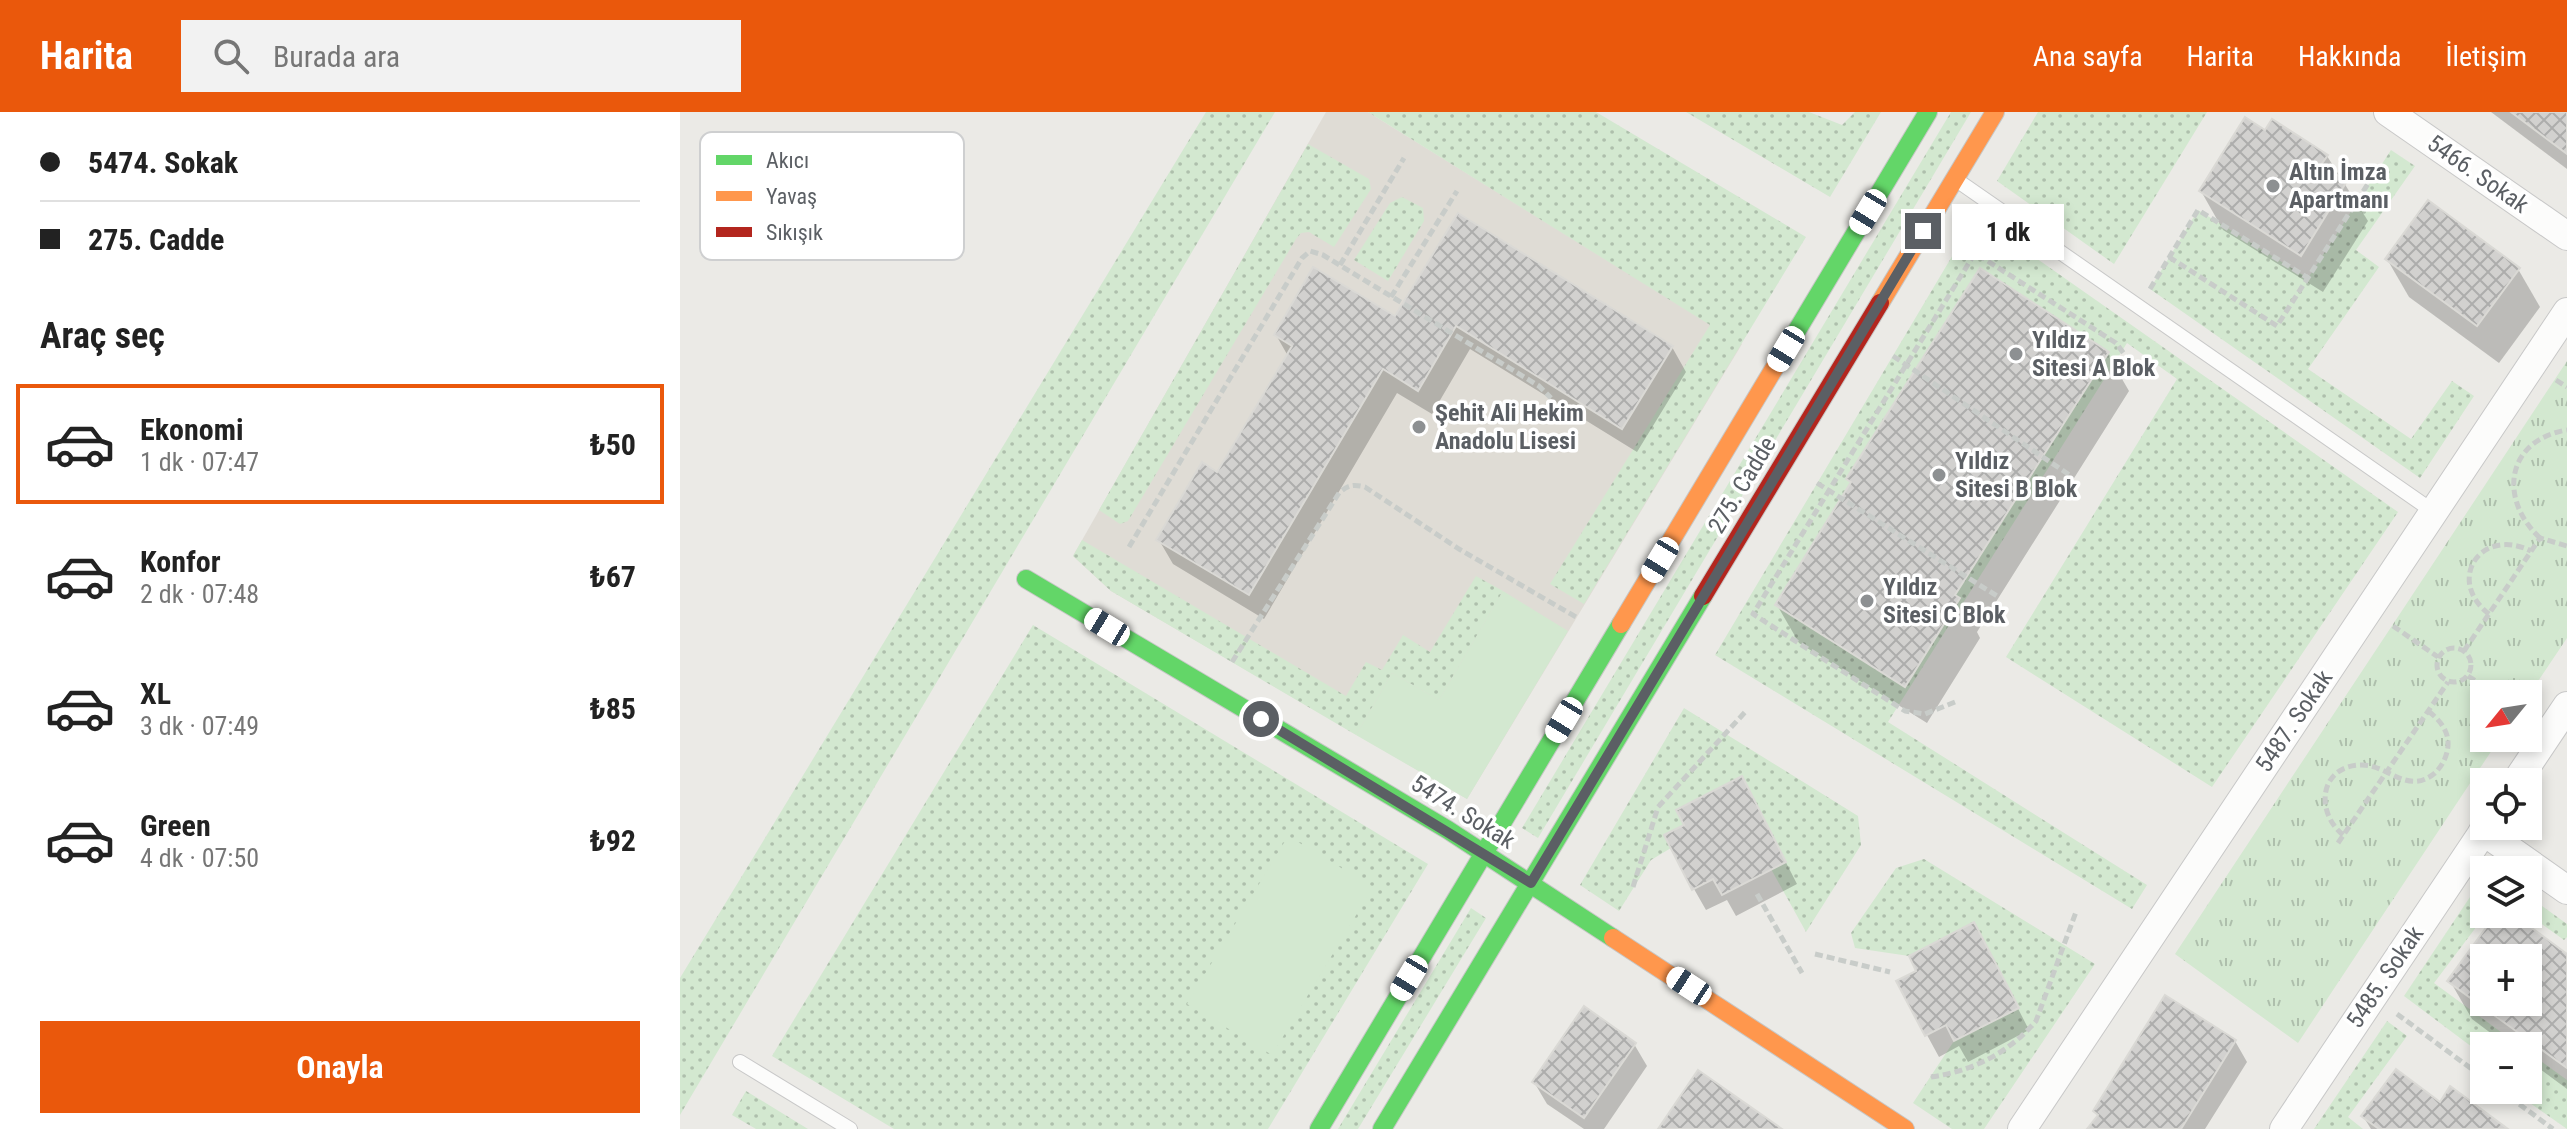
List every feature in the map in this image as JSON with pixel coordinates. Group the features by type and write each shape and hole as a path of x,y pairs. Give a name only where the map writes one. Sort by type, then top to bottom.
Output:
{"street":[{"name":"275. Cadde","path":"1319,1129 1928,112"},
{"name":"275. Cadde","path":"1382,1129 1995,112"},
{"name":"5466. Sokak","path":"2388,112 2567,236"},
{"name":"5487. Sokak","path":"2022,1129 2567,312"},
{"name":"5474. Sokak","path":"1026,579 1484,853 1905,1129"},
{"path":"2525,768 2567,706"},
{"name":"5485. Sokak","path":"2284,1129 2477,840"},
{"path":"2501,840 2567,890"}],"lane":[{"path":"1955,179 2434,512"},
{"path":"740,1062 850,1129"}],"path":[{"path":"1340,265 1404,158"},
{"path":"2169,257 2277,326 2380,165"},
{"path":"1391,297 1457,191"},
{"path":"2139,307 2198,210 2308,278"},
{"path":"1129,547 1302,258 1310,251 1340,265 1539,386 1551,398"},
{"path":"1955,702 1925,714 1905,711 1753,614 1975,253 2116,343 2137,371"},
{"path":"1893,356 2071,476"},
{"path":"2555,379 2567,387"},
{"path":"2567,430 2552,433 2527,450 2515,472 2513,491 2521,517 2540,538 2567,546"},
{"path":"2521,445 2527,450"},
{"path":"1817,483 1997,596"},
{"path":"1231,663 1339,493 1346,486 1354,484 1365,487 1459,549 1576,617"},
{"path":"2464,651 2540,538"},
{"path":"2489,614 2471,596 2469,583 2475,559 2495,544 2507,543 2531,551"},
{"path":"2369,609 2438,657"},
{"path":"2447,649 2464,651 2471,660 2468,676 2459,682 2443,679 2436,669 2438,657 2447,649"},
{"path":"2468,676 2474,680"},
{"path":"2338,843 2448,682"},
{"path":"1633,887 1658,807 1747,710"},
{"path":"2343,835 2327,817 2325,792 2330,780 2339,771 2350,766 2375,766 2410,782 2422,780 2442,765 2449,741 2438,718 2428,711"},
{"path":"1757,894 1802,973"},
{"path":"1931,1077 1953,1074 1982,1062 2015,1044 2025,1034 2036,1021 2076,912"},
{"path":"1815,954 1890,972"},
{"path":"2393,1011 2470,1068"},
{"path":"2519,1104 2553,1129"}],"shaded area":[{"name":"Şehit Ali Hekim Anadolu Lisesi","path":"1326,112 1368,112 1742,344 1467,799 1111,591 1073,556"}],"green space":[{"path":"1206,112 1275,112 680,1115 680,978"},
{"path":"1368,112 1596,112 1806,237 1584,604 1550,584 1710,325"},
{"path":"1686,112 1809,112 1842,125 1855,112 1881,112 1830,197"},
{"path":"1951,112 1971,112 1538,838 1522,828"},
{"path":"2038,112 2207,112 2114,264 1997,181"},
{"path":"1308,144 1369,179 1371,189 1334,247 1309,232 1301,233 1296,239 1128,521 1120,524 1099,510"},
{"path":"2391,150 2415,166 2356,250 2379,267 2308,369 2411,439 2452,381 2474,396 2420,478 2150,289 2198,210 2308,278"},
{"path":"1402,197 1423,208 1424,221 1388,281 1354,260 1390,203"},
{"path":"1976,216 2398,512 2212,787 2006,657 2177,379 2127,343 1888,722 2147,885 2132,909 1715,655"},
{"path":"2567,361 2567,638 2539,680 2470,680 2470,752 2491,752 2480,768 2470,768 2470,783 2298,1043 2175,954"},
{"path":"1082,540 1346,696 1366,662 1382,670 1403,635 1430,652 1476,576 1503,591 1439,700 1392,673 1356,735 1111,591 1073,556"},
{"path":"1503,591 1568,631 1467,799 1356,735 1392,673 1439,700"},
{"path":"1033,625 1428,864 1268,1129 894,1129 772,1056"},
{"path":"1684,708 1858,816 1861,845 1806,932 1771,869 1786,861 1742,776 1676,810 1684,825 1665,835 1671,848 1651,860 1619,911 1580,885"},
{"path":"1288,836 1373,887 1272,1055 1187,1004"},
{"path":"1924,859 2095,964 1984,1129 1952,1129 1913,1103 1954,1041 1974,922 1909,956 1855,948 1851,933 1896,868"},
{"path":"2470,897 2470,928 2475,928 2434,983 2470,1009 2470,1016 2479,1016 2501,1032 2470,1032 2470,1046 2404,996"},
{"path":"2542,906 2567,924 2564,940 2542,924"},
{"path":"1471,908 1486,918 1358,1129 1338,1129"},
{"path":"2387,1021 2407,1036 2348,1117 2363,1129 2314,1129"},
{"path":"2542,1062 2567,1080 2567,1129 2531,1104 2542,1104"},
{"path":"746,1091 808,1129 756,1129 732,1115"}],"building":[{"path":"2511,112 2567,112 2567,154"},
{"name":"Altın İmza Apartmanı","path":"2245,117 2265,130 2272,119 2328,155 2321,165 2347,181 2301,256 2199,191"},
{"path":"2428,200 2520,268 2477,326 2385,259"},
{"path":"1458,213 1673,346 1622,429 1456,326 1418,391 1383,369 1249,595 1156,540 1202,462 1217,472 1292,346 1274,335 1313,267 1395,316"},
{"path":"1980,268 2109,352 1955,595 1960,598 1905,687 1775,605 1851,482 1846,479"},
{"path":"1742,776 1786,862 1722,895 1713,879 1692,890 1664,835 1684,825 1676,810"},
{"path":"1974,922 2019,1008 1954,1041 1946,1025 1925,1036 1896,981 1916,971 1909,956"},
{"path":"2486,928 2532,928 2567,954 2567,1068 2542,1050 2542,1032 2517,1032 2495,1016 2542,1016 2542,944 2474,944"},
{"path":"2470,950 2470,998 2447,981"},
{"path":"2165,995 2236,1040 2181,1129 2087,1129 2098,1115 2093,1111"},
{"path":"1584,1006 1636,1043 1584,1118 1532,1082"},
{"path":"2396,1069 2440,1102 2450,1086 2470,1104 2508,1129 2379,1129 2361,1116"},
{"path":"1698,1070 1782,1129 1658,1129"}],"traffic: fast":[{"path":"1778,362 1928,112"},
{"path":"1026,579 1448,830 1613,938"},
{"path":"1382,1129 1703,596"},
{"path":"1319,1129 1621,624"}],"traffic: slow":[{"path":"1880,303 1995,112"},
{"path":"1621,624 1778,362"},
{"path":"1613,938 1905,1129"}],"traffic: jam":[{"path":"1703,596 1880,303"}],"place":[{"name":"Altın İmza Apartmanı","path":"2273,186"},
{"name":"Yıldız Sitesi A Blok","path":"2016,354"},
{"name":"Şehit Ali Hekim Anadolu Lisesi","path":"1419,427"},
{"name":"Yıldız Sitesi B Blok","path":"1939,475"},
{"name":"Yıldız Sitesi C Blok","path":"1867,601"}],"route":[{"path":"1261,719 1531,883 1923,231"}]}
